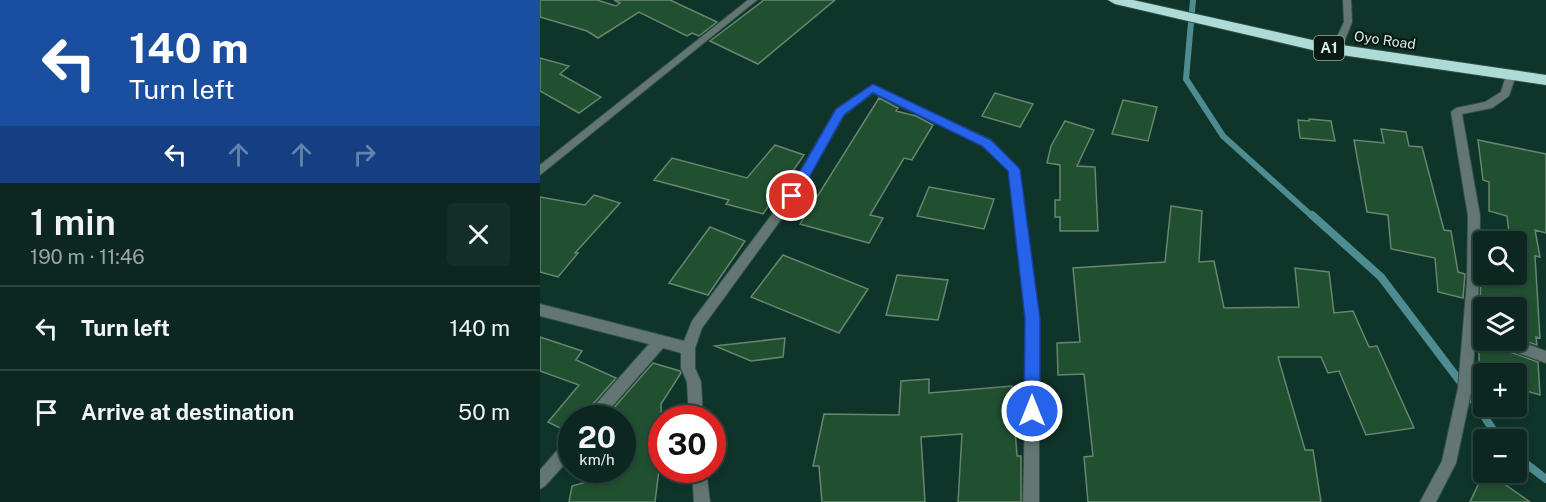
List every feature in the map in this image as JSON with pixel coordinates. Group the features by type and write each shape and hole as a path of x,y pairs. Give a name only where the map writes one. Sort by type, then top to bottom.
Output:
{"highway":[{"name":"Oyo Road","path":"1115,0 1336,50 1546,80"}],"street":[{"path":"540,171 753,0"},
{"path":"1336,50 1348,22 1347,0"},
{"path":"1428,502 1449,463 1465,388 1474,216 1456,112 1488,105 1505,94 1511,75"},
{"path":"695,405 694,382 688,368 688,348 697,325 792,196 840,112 873,88 987,143 1014,169 1033,319 1031,502"},
{"path":"540,310 688,348"},
{"path":"1469,330 1473,331"},
{"path":"604,405 660,341"},
{"path":"1527,350 1546,357"},
{"path":"540,481 558,460"},
{"path":"700,483 702,502"}],"building":[{"path":"540,0 597,0 616,6 620,3 614,0 670,0 717,22 699,36 692,33 687,36 639,12 598,38 587,31 540,17"},
{"path":"764,0 835,0 758,64 710,41"},
{"path":"540,58 569,66 560,74 601,97 579,113 540,91"},
{"path":"995,93 1033,104 1020,127 982,116"},
{"path":"879,98 898,108 896,111 916,116 933,125 912,160 904,158 870,215 883,218 869,243 800,224"},
{"path":"1123,100 1157,107 1148,141 1112,134"},
{"path":"1309,119 1331,121 1335,141 1300,138 1298,120 1309,121"},
{"path":"1065,121 1094,130 1077,166 1095,167 1098,231 1060,231 1060,217 1055,217 1055,200 1060,200 1060,165 1047,163 1051,146"},
{"path":"1381,129 1406,132 1409,146 1422,147 1444,230 1451,231 1458,272 1465,274 1463,298 1438,292 1435,258 1391,249 1388,215 1367,212 1354,140 1384,143"},
{"path":"1478,140 1546,154 1546,233 1535,230 1540,257 1535,256 1540,338 1536,337 1537,345 1527,342 1527,297 1480,297 1481,285 1527,285 1527,231 1509,231 1507,216 1489,211 1489,182 1483,180"},
{"path":"775,145 804,155 763,214 726,204 729,200 654,180 672,158 747,178"},
{"path":"929,187 994,199 984,229 917,216"},
{"path":"594,195 620,203 575,253 578,253 558,277 540,272 540,197 585,205"},
{"path":"1171,206 1202,211 1199,262 1214,261 1224,308 1299,307 1295,268 1329,272 1334,313 1353,311 1369,347 1377,346 1414,428 1366,435 1339,371 1328,373 1321,357 1278,357 1305,450 1313,450 1321,502 1088,502 1084,457 1093,456 1084,374 1058,375 1057,343 1080,342 1073,268 1165,262"},
{"path":"710,227 745,241 708,295 669,283"},
{"path":"783,255 868,289 839,333 751,297"},
{"path":"897,275 948,280 938,320 886,315"},
{"path":"540,337 582,351 576,360 616,378 592,405 562,405 579,385 540,371"},
{"path":"785,338 783,357 751,361 715,346"},
{"path":"1479,351 1507,351 1538,362 1540,395 1527,391 1527,363 1479,363"},
{"path":"653,363 680,371 681,373 661,405 648,405 648,483 657,483 655,502 569,502 572,486 583,483 636,483 636,405 616,405"},
{"path":"929,379 929,393 1012,386 1017,456 1021,456 1021,502 958,502 962,434 921,437 925,502 822,502 819,466 813,466 824,414 899,415 901,381"},
{"path":"558,410 558,427 548,422"},
{"path":"1479,483 1503,483 1530,502 1470,502"}],"waterway":[{"path":"1193,0 1186,79 1223,136 1313,217"},
{"path":"1312,215 1381,277 1465,388 1493,429"},
{"path":"1527,464 1546,479"}],"route":[{"path":"792,196 840,112 873,88 987,143 1014,169 1033,319 1032,411"}]}
